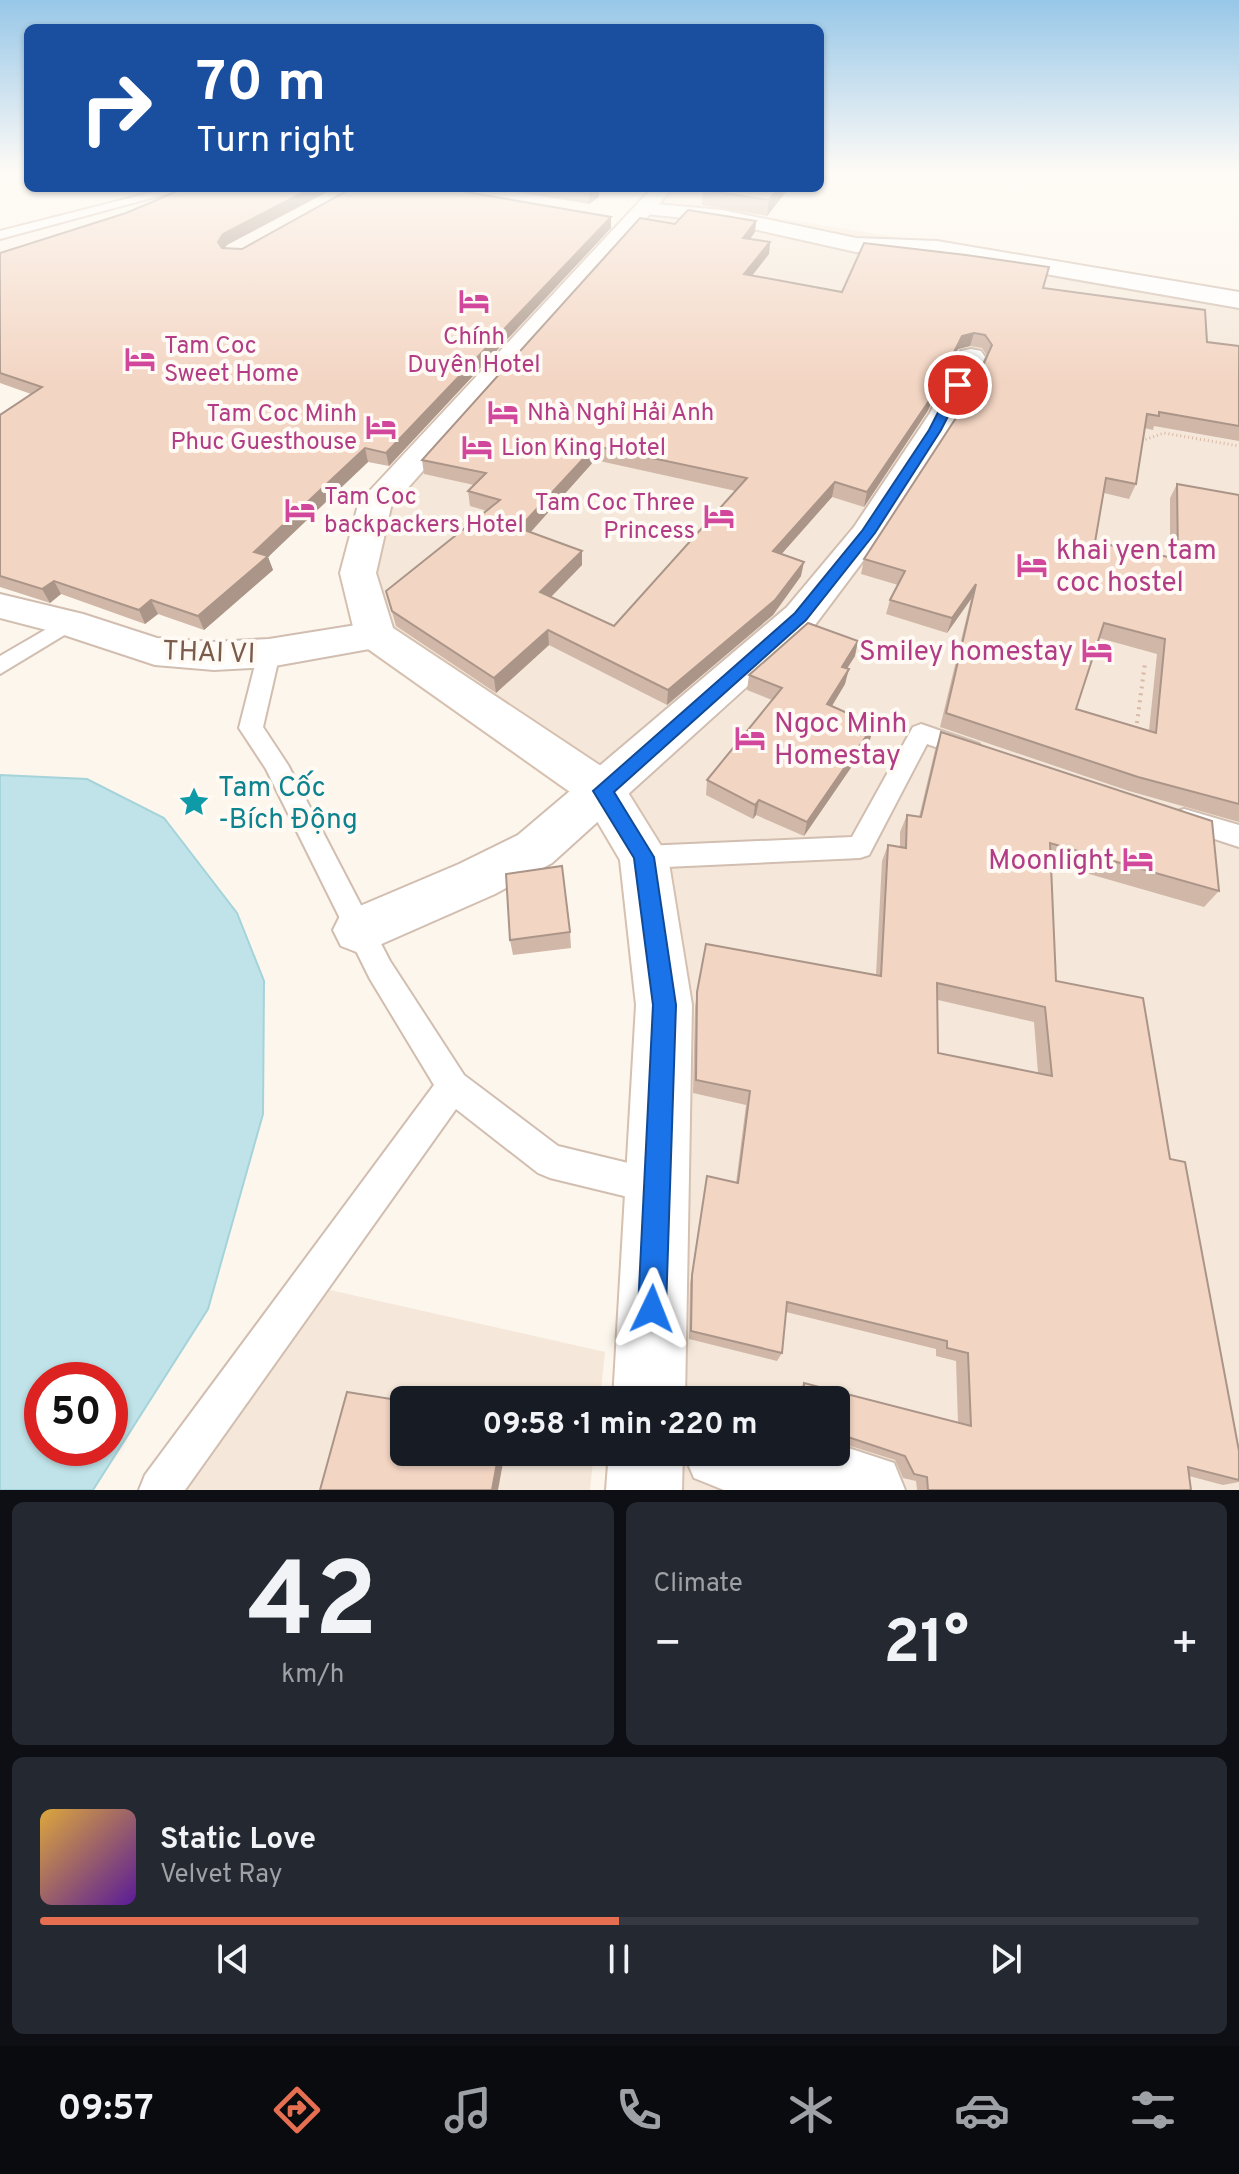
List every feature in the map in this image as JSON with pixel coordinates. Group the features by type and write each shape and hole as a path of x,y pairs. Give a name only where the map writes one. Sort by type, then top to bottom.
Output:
{"street":[{"path":"613,243 375,505 358,573 375,635 603,791 644,857 664,1005 650,1386"},
{"path":"845,243 937,248 1239,300"},
{"path":"359,930 477,879 535,849 801,616 867,533 940,422 971,357"},
{"name":"THAI VI","path":"0,606 69,623 155,651 214,656 269,653 375,635"},
{"path":"644,1490 645,1466"},
{"path":"774,1466 867,1490"}],"lane":[{"path":"0,666 69,623"},
{"path":"269,653 251,728 276,765 380,970 453,1086 550,1161 657,1187"},
{"path":"644,857 860,847 921,733 994,758"},
{"path":"1154,811 1239,836"},
{"path":"160,1490 453,1086"}],"path":[{"path":"1128,445 1164,433 1239,446"},
{"path":"1135,741 1145,663"}],"shaded area":[{"path":"625,243 930,243 1239,292 1239,1490 644,1490 645,1466 850,1466 850,1386 649,1386 644,857 603,791 389,638 358,573 388,505"},
{"path":"308,1285 605,1352 601,1386 390,1386 390,1466 593,1466 590,1490 160,1490"}],"water":[{"path":"0,775 87,779 164,818 237,913 264,981 263,1114 208,1309 128,1435 128,1362 24,1362 24,1466 108,1466 93,1490 0,1490"}],"building":[{"path":"33,243 218,243 222,248 242,249 254,243 587,243 386,453 365,448 254,552 268,556 198,616 151,600 139,610 54,581 42,589 0,576 0,415 42,387 0,373 0,253"},
{"path":"618,243 770,243 744,274 842,292 864,243 1049,267 1043,288 1205,310 1207,342 1239,346 1239,426 1159,412 1159,416 1147,414 1136,484 1106,478 1095,542 1178,559 1177,484 1239,495 1239,804 1138,777 946,713 976,584 952,618 890,600 905,571 864,559 967,401 992,345 985,335 974,333 962,336 931,398 867,492 835,482 773,551 804,562 775,600 668,690 548,630 494,678 392,611 386,591 500,500 468,491 486,473 422,460","holes":["595,446 747,478 614,626 540,592 582,551 519,528","1104,623 1165,639 1156,733 1076,709"]},
{"path":"808,623 858,641 842,667 849,669 827,704 874,725 807,822 759,800 755,805 707,780 782,688 749,675"},
{"path":"941,732 1212,821 1219,891 1050,843 1056,981 1143,998 1170,1159 1185,1162 1239,1451 1239,1480 1188,1467 1191,1490 928,1490 927,1477 914,1474 905,1456 850,1438 850,1395 971,1426 968,1353 947,1348 947,1341 787,1302 782,1353 691,1331 692,1275 707,1176 738,1183 750,1091 696,1080 697,992 706,944 881,976 888,845 906,848 907,815 921,817","holes":["937,983 1045,1007 1052,1076 938,1053"]},
{"path":"562,866 570,932 510,940 506,874"},
{"path":"347,1392 390,1399 390,1466 496,1466 492,1490 320,1490"}],"place":[{"name":"Chính Duyên Hotel","path":"474,301"},
{"name":"Tam Coc Sweet Home","path":"140,359"},
{"name":"Nhà Nghỉ Hải Anh","path":"503,412"},
{"name":"Tam Coc Minh Phuc Guesthouse","path":"381,427"},
{"name":"Lion King Hotel","path":"477,447"},
{"name":"Tam Coc backpackers Hotel","path":"300,510"},
{"name":"Tam Coc Three Princess","path":"719,516"},
{"name":"khai yen tam coc hostel","path":"1032,565"},
{"name":"Smiley homestay","path":"1097,650"},
{"name":"Ngoc Minh Homestay","path":"750,738"},
{"name":"Tam Cốc -Bích Động","path":"194,802"},
{"name":"Moonlight","path":"1138,859"}],"route":[{"path":"652,1309 664,1005 644,857 603,791 801,616 867,533 935,430 958,385"}]}
